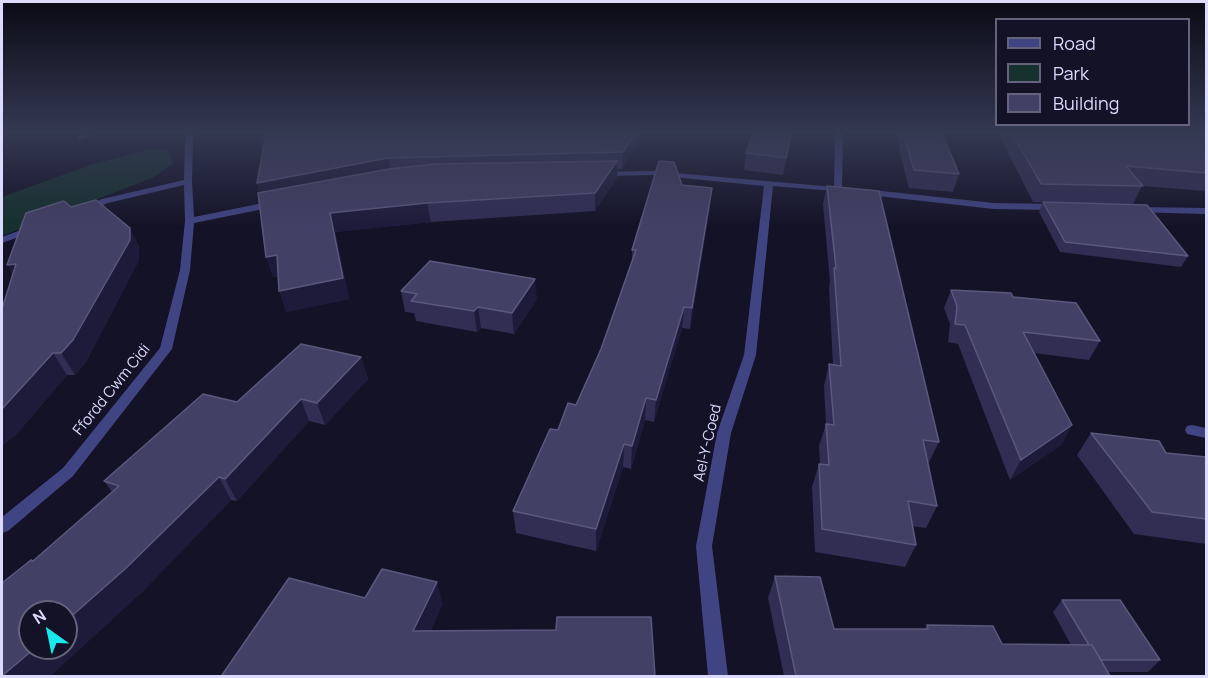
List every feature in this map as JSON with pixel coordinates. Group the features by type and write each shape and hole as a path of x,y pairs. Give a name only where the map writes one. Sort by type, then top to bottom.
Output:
{"street":[{"name":"Ffordd Cwm Cidi","path":"2,526 68,471 166,349 185,270 190,220 188,165"},
{"path":"838,165 838,190"},
{"path":"588,174 652,173 994,206 1065,208"},
{"path":"74,213 105,201 188,182"},
{"name":"Ael-Y-Coed","path":"718,676 704,546 724,433 750,354 769,183"},
{"path":"190,220 280,203"},
{"path":"1124,209 1206,212"},
{"path":"2,240 43,225"}],"green space":[{"path":"90,165 172,165 152,178 2,236 2,197"}],"building":[{"path":"260,165 353,165 257,183"},
{"path":"429,165 614,165 595,193 427,203 330,213 343,278 279,291 277,255 266,257 258,193 389,169"},
{"path":"658,165 675,165 682,185 712,188 692,308 684,307 656,400 646,398 632,446 624,444 596,529 513,511 550,429 558,430 568,403 576,405 601,349 636,250 632,250"},
{"path":"912,165 955,165 959,174 914,170"},
{"path":"1030,165 1206,165 1206,173 1126,166 1143,186 1041,184"},
{"path":"827,186 879,191 939,442 923,440 937,506 908,501 916,545 822,529 819,464 829,465 826,424 834,425 829,364 841,366 834,268 836,268"},
{"path":"96,200 130,228 130,240 73,340 61,353 53,353 2,409 2,309 16,264 7,265 26,213 64,201 71,207"},
{"path":"1043,202 1147,205 1188,256 1065,242"},
{"path":"430,261 535,279 512,313 478,307 474,311 411,301 417,294 401,291"},
{"path":"951,290 1011,293 1013,297 1076,303 1100,341 1023,332 1072,425 1021,460 965,325 955,324 957,306"},
{"path":"301,344 361,357 317,403 301,399 225,479 219,477 125,569 78,610 78,600 18,600 18,660 21,660 2,676 2,583 31,560 33,561 119,486 104,481 203,394 237,402"},
{"path":"1091,433 1159,441 1166,453 1206,457 1206,519 1152,512"},
{"path":"382,569 437,582 413,631 556,630 557,617 651,617 655,676 222,675 289,578 365,598"},
{"path":"775,576 820,577 834,629 928,629 927,625 993,626 1002,644 1092,645 1110,676 796,676"},
{"path":"1062,600 1120,600 1160,660 1101,660 1092,645 1089,645"}]}
